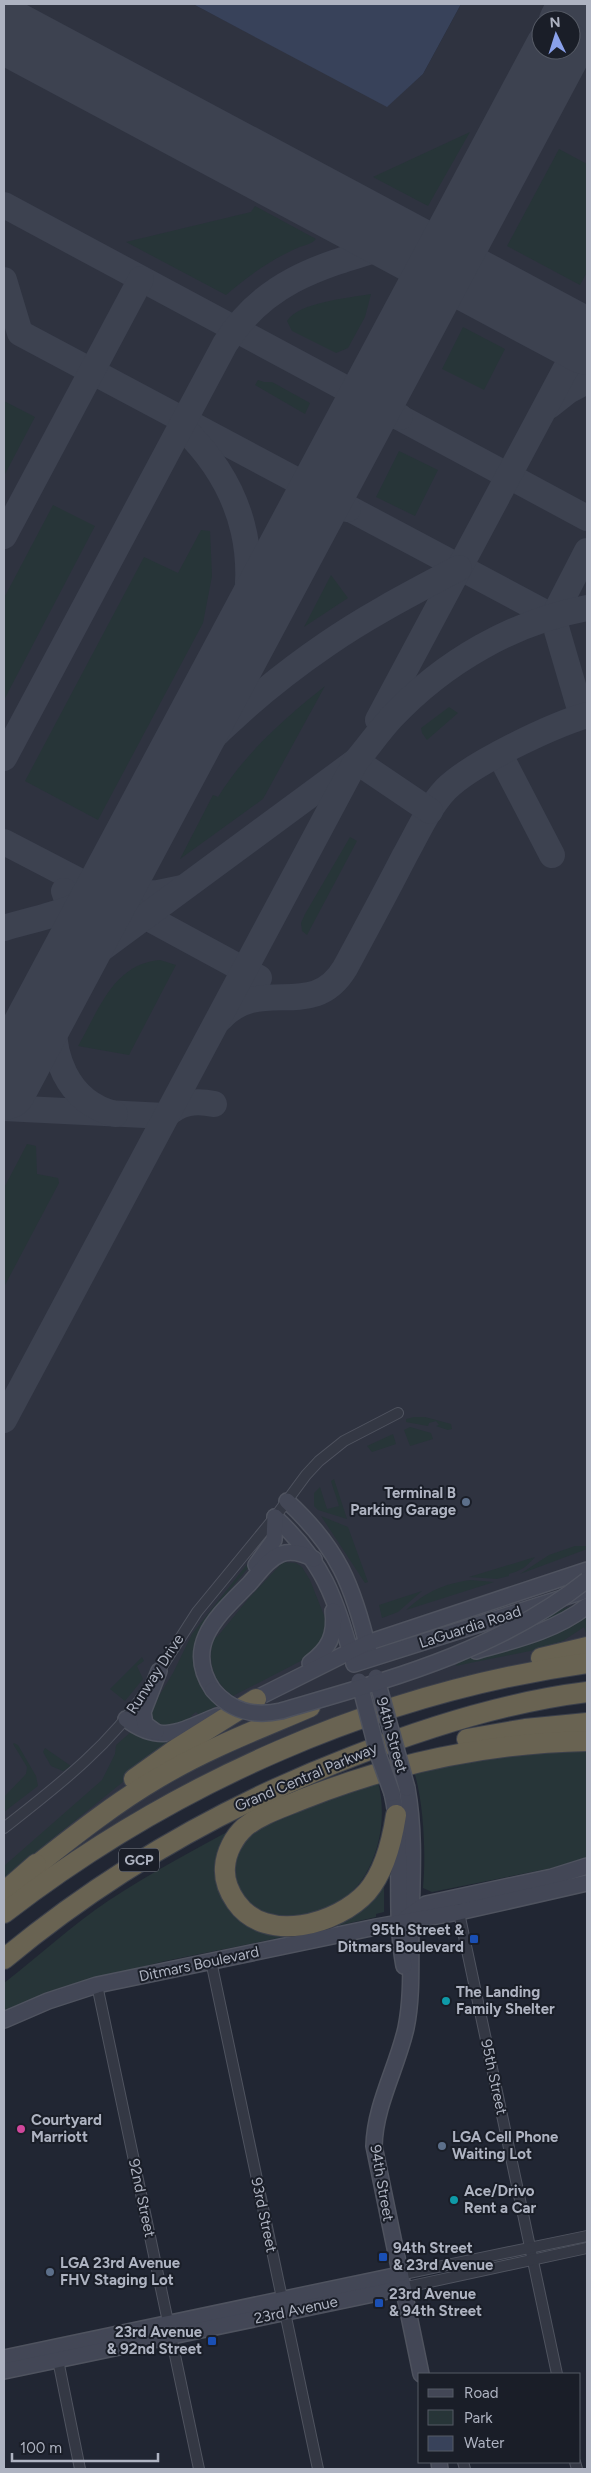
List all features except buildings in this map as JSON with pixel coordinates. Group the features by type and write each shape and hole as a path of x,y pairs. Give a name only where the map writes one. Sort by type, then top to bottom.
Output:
{"highway":[{"path":"341,1726 412,1698 520,1663 587,1647"},
{"name":"GCP","path":"4,1914 100,1844 154,1813 250,1764 380,1711 450,1691 531,1672 587,1663"},
{"path":"28,1872 121,1802 198,1756 354,1686"},
{"name":"Grand Central Parkway","path":"4,1959 61,1914 126,1868 211,1819 287,1782 436,1726 517,1705 587,1692"},
{"path":"4,1892 101,1806 156,1763 256,1699"},
{"path":"287,1782 447,1743 525,1729 587,1723"},
{"path":"396,1815 387,1853 374,1882 355,1903 333,1916 306,1925 271,1924 244,1912 231,1894 225,1869 229,1849 241,1831 260,1818 338,1786 423,1761 489,1749 587,1741"}],"main road":[{"name":"94th Street","path":"287,1501 320,1535 340,1563 349,1582 407,1788 412,1821 407,1919 409,1994 405,2031 379,2113 374,2139 375,2159 421,2371"},
{"name":"94th Street","path":"275,1517 300,1541 314,1559 327,1582 341,1619 352,1657 354,1686 392,1793 407,1919"},
{"path":"230,1604 274,1540 275,1517"},
{"path":"314,1559 291,1552 277,1556 230,1604 209,1629 202,1646 203,1670 213,1690 232,1707 246,1712 262,1714 281,1711 354,1686 547,1629 569,1619 587,1606"},
{"path":"524,1592 552,1574 587,1560"},
{"name":"LaGuardia Road","path":"352,1657 367,1643 587,1570"},
{"path":"452,1658 519,1627 550,1608 587,1580"},
{"path":"291,1680 322,1654 331,1640 334,1615 327,1582"},
{"name":"LaGuardia Road","path":"352,1657 371,1659 587,1590"},
{"path":"126,1719 144,1731 167,1734 178,1732 256,1699 291,1680 352,1657"},
{"path":"159,1671 144,1707 143,1716 148,1728 167,1734"},
{"name":"Ditmars Boulevard","path":"4,2020 48,2001 96,1985 407,1919 587,1866"},
{"name":"Ditmars Boulevard","path":"458,1905 587,1883"},
{"name":"23rd Avenue","path":"4,2372 56,2354 400,2281"},
{"name":"23rd Avenue","path":"4,2358 56,2354"}],"street":[{"name":"Runway Drive","path":"4,1828 90,1758 126,1719 192,1619 275,1517 306,1475 332,1450 350,1438 398,1413"},
{"name":"95th Street","path":"458,1905 556,2373"},
{"name":"93rd Street","path":"211,1961 318,2469"},
{"name":"92nd Street","path":"96,1985 199,2469"},
{"name":"23rd Avenue","path":"400,2281 530,2248 587,2236"},
{"name":"23rd Avenue","path":"400,2281 532,2260 587,2248"},
{"path":"56,2354 80,2469"}],"shaded area":[{"path":"4,4 193,4 387,106 423,74 461,4 587,4 587,1653 441,1686 350,1711 277,1740 218,1767 138,1810 47,1868 4,1900"}],"green space":[{"path":"470,132 428,206 373,177"},
{"path":"559,149 587,164 587,272 580,285 507,246"},
{"path":"255,206 316,239 312,243 295,249 268,264 226,295 126,242 251,212"},
{"path":"371,294 365,317 348,348 336,353 292,331 287,321 302,309 313,305"},
{"path":"463,327 505,349 484,390 442,369"},
{"path":"258,380 272,382 310,403 305,414 255,385"},
{"path":"4,401 35,417 4,476"},
{"path":"399,451 438,470 415,516 376,497"},
{"path":"53,505 95,526 4,700 4,598"},
{"path":"201,530 210,531 212,576 203,623 98,820 25,781 144,557 178,573"},
{"path":"331,575 348,598 304,627"},
{"path":"325,686 263,799 180,859 213,795 218,797 253,751 295,711"},
{"path":"449,707 458,713 427,740 421,728"},
{"path":"350,837 357,841 307,935 302,931 301,923"},
{"path":"160,960 176,965 129,1055 78,1046 101,1004 119,979 130,970 144,963"},
{"path":"27,1144 36,1146 37,1174 58,1178 59,1183 4,1287 4,1188"},
{"path":"425,1417 451,1424 452,1429 448,1430 436,1426 439,1425 436,1421 429,1423 428,1426 406,1422 406,1419"},
{"path":"410,1427 431,1433 433,1439 410,1446 404,1430"},
{"path":"393,1434 396,1444 372,1452 367,1446"},
{"path":"334,1479 347,1519 318,1510 314,1506 314,1493 320,1487 327,1509 339,1506 331,1481"},
{"path":"321,1516 348,1527 368,1582 365,1583"},
{"path":"575,1546 587,1546 587,1549 520,1574 549,1555"},
{"path":"535,1557 529,1564 509,1574 509,1576 497,1579 469,1577"},
{"path":"283,1562 296,1563 302,1567 310,1580 327,1623 322,1650 233,1696 220,1684 213,1669 211,1653 215,1636 217,1637 249,1598"},
{"path":"248,1563 252,1563 211,1614 201,1631 195,1649 194,1667 201,1686 217,1706 199,1715 196,1712 191,1716 193,1719 176,1725 166,1726 157,1723 152,1719 151,1709 173,1673 192,1634"},
{"path":"470,1580 494,1582 406,1610 420,1598 435,1590"},
{"path":"422,1591 398,1612 382,1618 379,1605"},
{"path":"587,1602 587,1636 584,1627 563,1641 530,1651 455,1666 499,1625"},
{"path":"142,1657 144,1661 137,1666 143,1679 125,1701 110,1689"},
{"path":"132,1731 153,1740 175,1740 4,1878 4,1866 102,1780 115,1754 116,1745"},
{"path":"14,1743 18,1745 36,1776 38,1786 4,1812 4,1797 26,1774 27,1767"},
{"path":"45,1748 71,1766 63,1771 51,1766 43,1752"},
{"path":"587,1748 587,1857 552,1868 432,1892 423,1888 423,1830 420,1799 414,1771 470,1759"},
{"path":"378,1782 382,1817 380,1836 375,1854 368,1871 358,1886 345,1898 330,1908 315,1913 300,1916 284,1916 268,1913 254,1906 244,1897 236,1884 234,1867 241,1845 253,1832 271,1821 300,1808"},
{"path":"240,1825 221,1885 289,1936 165,1961 86,1981 4,2012 4,1983 68,1931 108,1901 140,1881"},
{"path":"384,1885 384,1912 376,1914 376,1917 337,1926 335,1922"}],"water":[{"path":"193,4 461,4 423,74 387,107"}],"taxiway":[{"path":"4,205 587,518"},
{"path":"4,758 225,344 242,321 260,302 302,276 325,266 401,242"},
{"path":"4,536 141,279"},
{"path":"4,280 20,333 553,617 582,716"},
{"path":"378,720 587,329"},
{"path":"549,406 568,391 587,381"},
{"path":"352,436 373,417 379,415 400,417"},
{"path":"183,428 205,452 222,477 235,504 244,531 248,560 248,589 244,620 236,651"},
{"path":"306,521 326,509 348,509"},
{"path":"553,617 587,551"},
{"path":"158,797 196,754 237,714 304,660 359,623 459,568"},
{"path":"4,1420 356,761 387,722 412,697 457,662 506,634 560,614 587,608"},
{"path":"220,1019 236,1006 252,1000 302,996 317,993 332,984 345,968 423,821 446,789 474,768 513,746 587,715"},
{"path":"500,755 552,855"},
{"path":"115,1114 98,1108 85,1099 73,1087 59,1059 55,1042 55,1003 58,986 64,977 356,761 430,811"},
{"path":"4,842 106,895 158,893 182,888"},
{"path":"124,862 120,886 123,897 130,908 259,978"},
{"path":"4,928 61,912 89,900 110,883"},
{"path":"64,891 81,942"},
{"path":"4,1050 20,1038 44,1012"},
{"path":"4,1108 165,1116 176,1108 188,1103 214,1104"}],"runway":[{"path":"579,10 582,4"},
{"path":"4,30 587,342"},
{"path":"4,1087 553,60"}],"place":[{"name":"Terminal B Parking Garage","path":"466,1502"},
{"name":"95th Street & Ditmars Boulevard","path":"474,1939"},
{"name":"The Landing Family Shelter","path":"446,2001"},
{"name":"Courtyard Marriott","path":"21,2129"},
{"name":"LGA Cell Phone Waiting Lot","path":"442,2146"},
{"name":"Ace/Drivo Rent a Car","path":"454,2200"},
{"name":"94th Street & 23rd Avenue","path":"383,2257"},
{"name":"LGA 23rd Avenue FHV Staging Lot","path":"50,2272"},
{"name":"23rd Avenue & 94th Street","path":"379,2303"},
{"name":"23rd Avenue & 92nd Street","path":"212,2341"}]}
